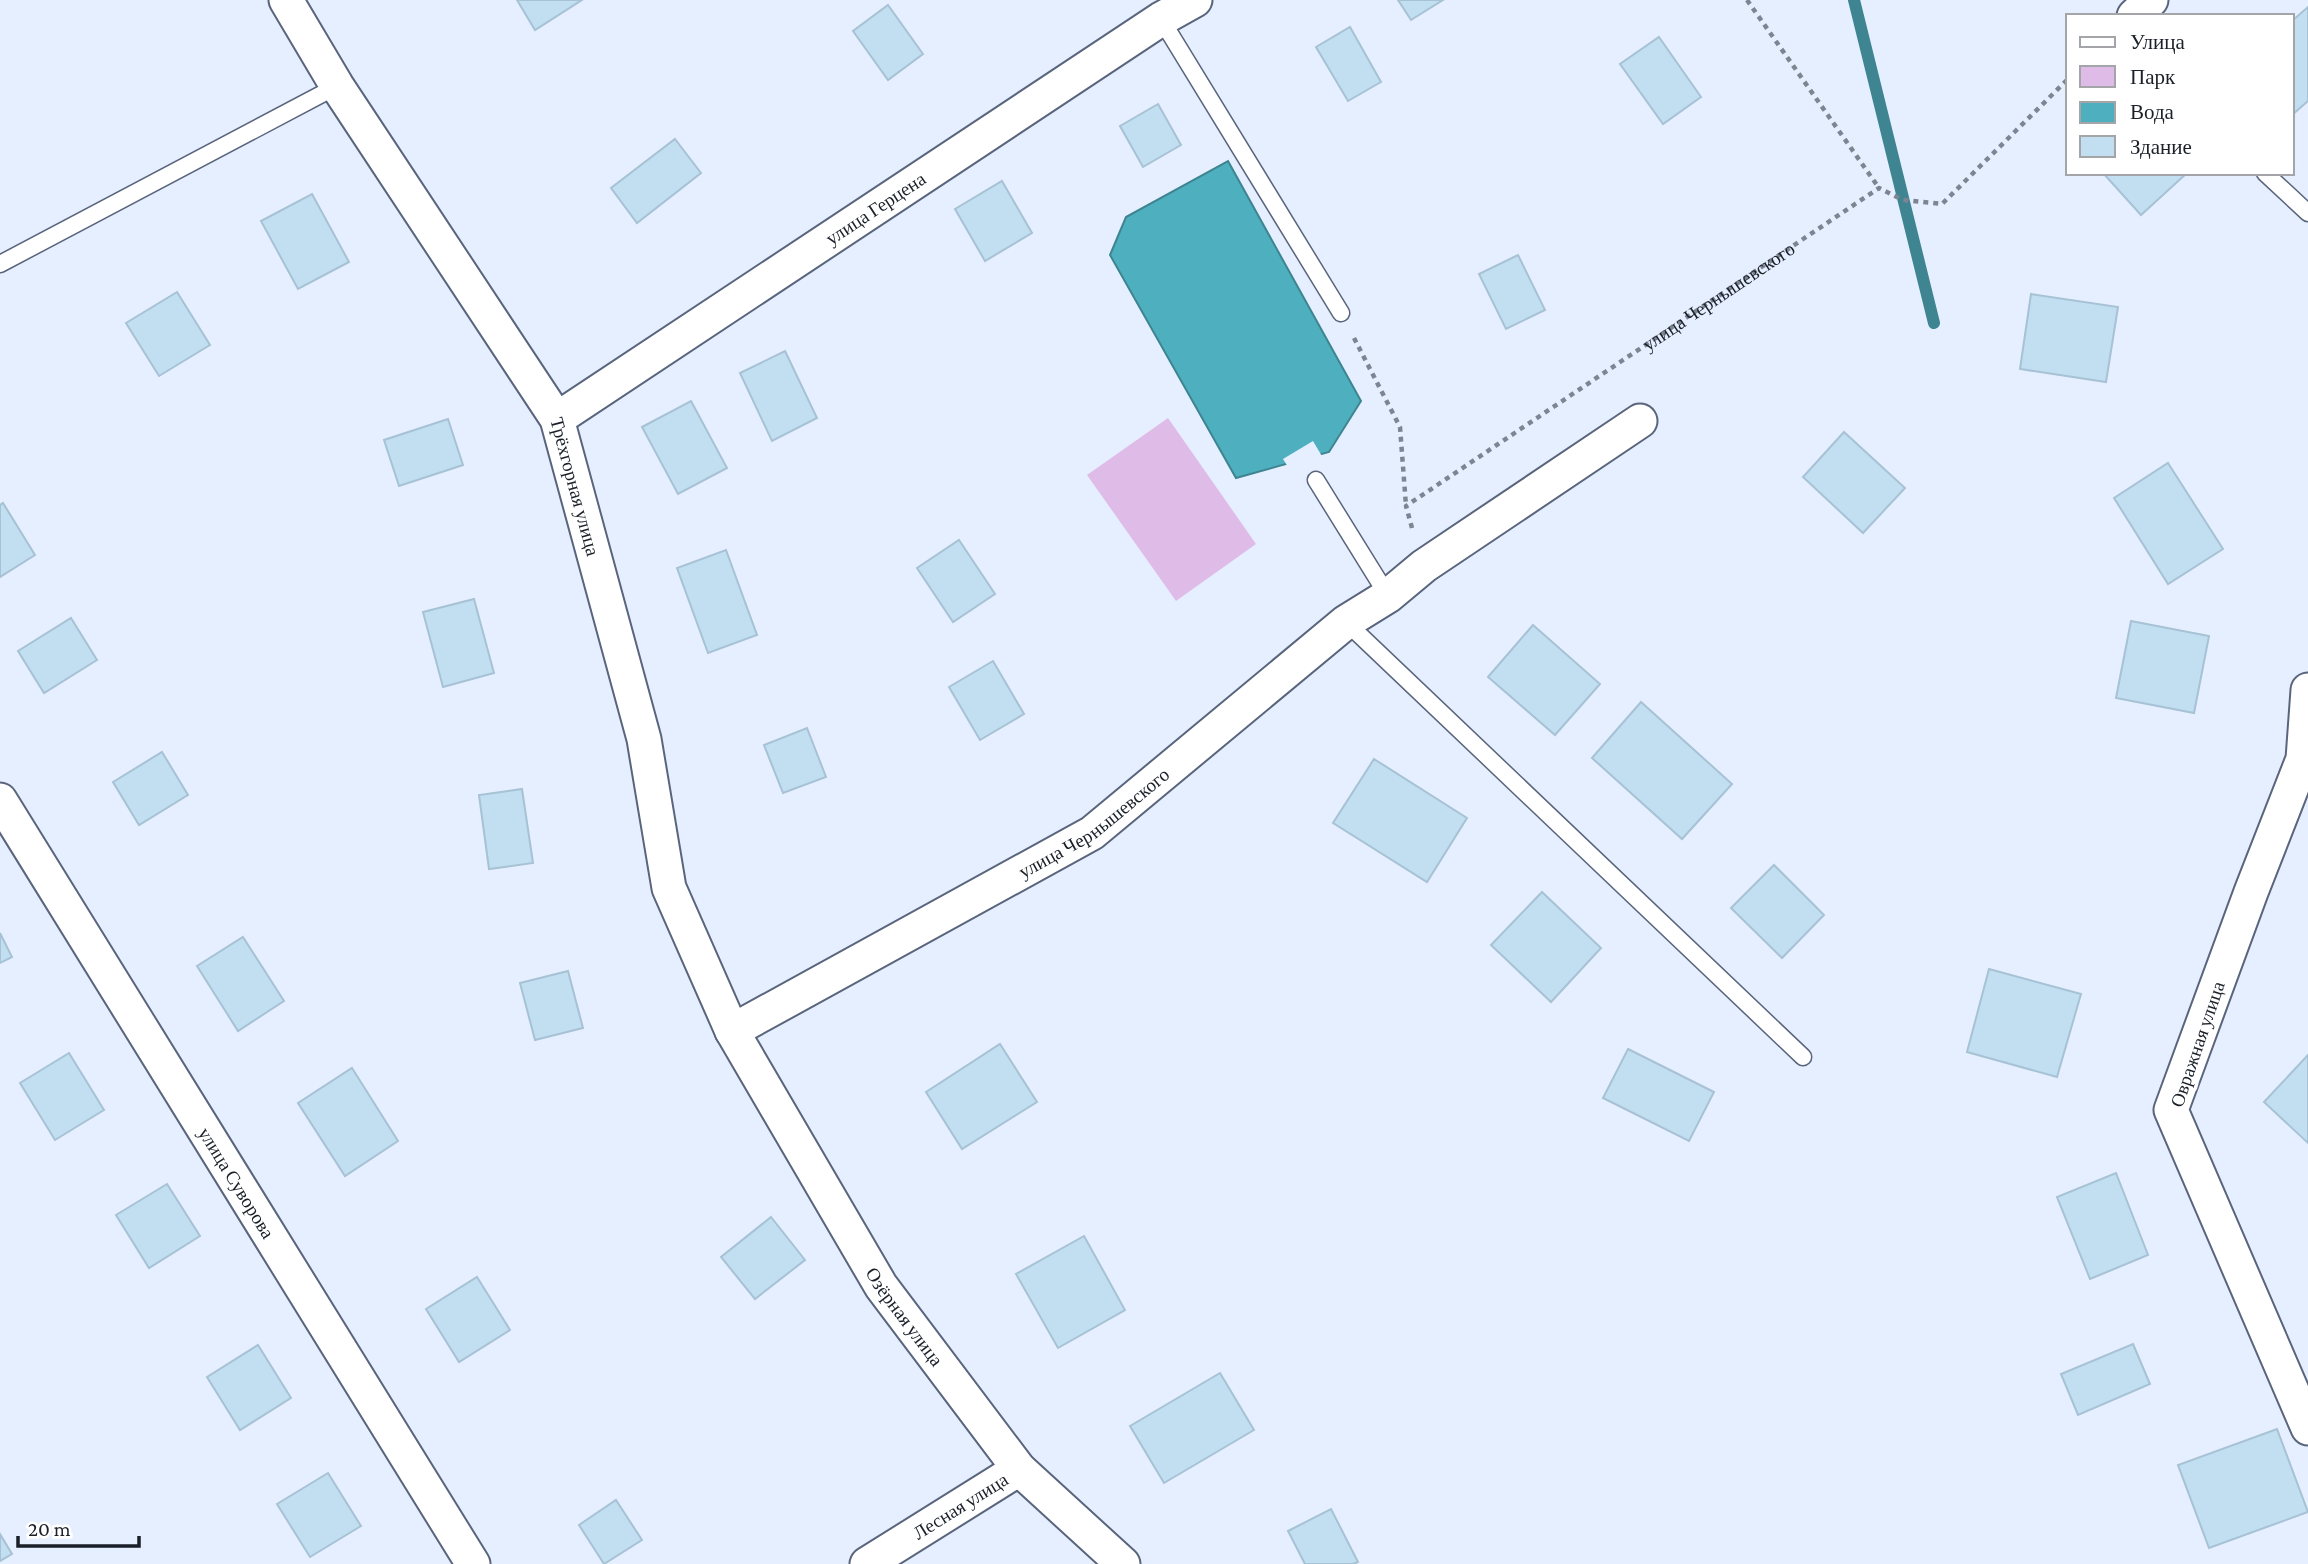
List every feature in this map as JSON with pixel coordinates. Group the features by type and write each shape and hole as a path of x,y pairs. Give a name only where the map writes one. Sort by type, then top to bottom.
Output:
{"street":[{"name":"Трёхгорная улица","path":"286,0 337,86 557,419 644,739 668,888 732,1031"},
{"name":"улица Герцена","path":"557,419 1161,19 1195,0"},
{"path":"2136,14 2151,0"},
{"name":"улица Чернышевского","path":"732,1031 1092,833 1346,622 1388,596 1424,566 1640,421"},
{"name":"Овражная улица","path":"2308,690 2303,759 2171,1110 2308,1428"},
{"name":"улица Суворова","path":"0,800 473,1564"},
{"name":"Озёрная улица","path":"732,1031 881,1286 1019,1469 1123,1564"},
{"name":"Лесная улица","path":"867,1564 1019,1469"}],"lane":[{"path":"1161,19 1341,313"},
{"path":"0,264 337,86"},
{"path":"2267,175 2308,213"},
{"path":"1316,480 1388,596"},
{"path":"1346,622 1803,1057"}],"path":[{"path":"1748,0 1879,187 1903,200 1942,204 2066,81"},
{"name":"улица Чернышевского","path":"1406,506 1879,187"},
{"path":"1341,313 1400,427 1406,506 1424,566"}],"green space":[{"path":"1168,418 1256,544 1176,601 1087,475"}],"water":[{"path":"1228,161 1361,401 1329,452 1236,478 1110,255 1126,217"}],"pier":[{"path":"1313,441 1323,458 1288,467 1283,459"}],"building":[{"path":"517,0 582,0 535,30"},
{"path":"1398,0 1443,0 1411,20"},
{"path":"888,5 923,54 888,80 853,31"},
{"path":"2308,7 2308,101 2294,113 2294,19"},
{"path":"1350,27 1381,82 1348,101 1316,47"},
{"path":"1659,37 1701,97 1663,124 1620,64"},
{"path":"1158,104 1181,145 1143,167 1120,126"},
{"path":"675,139 701,173 637,223 611,188"},
{"path":"2105,175 2185,175 2141,215"},
{"path":"1002,181 1032,233 985,261 955,209"},
{"path":"312,194 349,262 298,289 261,221"},
{"path":"1518,255 1545,310 1506,329 1479,274"},
{"path":"177,292 210,345 159,376 126,323"},
{"path":"2031,294 2118,307 2106,382 2020,369"},
{"path":"785,351 817,418 772,441 740,373"},
{"path":"691,401 727,468 678,494 642,427"},
{"path":"448,419 463,465 399,486 384,440"},
{"path":"1844,432 1905,488 1863,533 1803,477"},
{"path":"2168,463 2223,549 2168,584 2114,498"},
{"path":"3,503 35,555 0,577 0,505"},
{"path":"959,540 995,594 953,622 917,568"},
{"path":"726,550 757,635 708,653 677,568"},
{"path":"474,599 494,673 443,687 423,612"},
{"path":"71,618 97,660 44,693 18,651"},
{"path":"2131,621 2209,636 2194,713 2116,698"},
{"path":"1533,625 1600,684 1555,735 1488,677"},
{"path":"993,661 1024,714 980,740 949,687"},
{"path":"1641,702 1732,784 1682,839 1592,758"},
{"path":"807,728 826,777 783,793 764,745"},
{"path":"162,752 188,795 139,825 113,782"},
{"path":"1374,759 1467,818 1427,882 1333,823"},
{"path":"522,789 533,863 489,869 479,795"},
{"path":"1774,865 1824,915 1782,958 1731,908"},
{"path":"1542,892 1601,948 1551,1002 1491,945"},
{"path":"0,933 12,957 0,963"},
{"path":"243,937 284,1001 238,1031 197,966"},
{"path":"1989,969 2081,994 2057,1077 1967,1052"},
{"path":"568,971 583,1028 535,1040 520,983"},
{"path":"1000,1044 1037,1102 962,1149 926,1092"},
{"path":"1628,1049 1714,1092 1689,1141 1603,1098"},
{"path":"69,1053 104,1110 55,1140 20,1083"},
{"path":"2308,1055 2308,1143 2264,1102"},
{"path":"352,1068 398,1141 345,1176 298,1103"},
{"path":"2116,1173 2148,1255 2090,1279 2057,1197"},
{"path":"167,1184 200,1236 149,1268 116,1215"},
{"path":"771,1217 805,1260 755,1299 721,1257"},
{"path":"1084,1236 1125,1310 1058,1348 1016,1274"},
{"path":"477,1277 510,1330 459,1362 426,1309"},
{"path":"2133,1344 2150,1384 2078,1415 2061,1374"},
{"path":"258,1345 291,1398 240,1430 207,1377"},
{"path":"1220,1373 1254,1430 1164,1483 1130,1426"},
{"path":"2277,1429 2308,1512 2209,1548 2178,1465"},
{"path":"328,1473 361,1526 310,1557 277,1504"},
{"path":"616,1500 642,1540 604,1564 579,1525"},
{"path":"1331,1509 1358,1562 1305,1564 1288,1531"},
{"path":"0,1534 12,1554 0,1561"}],"waterway":[{"path":"1854,0 1934,323"}]}
